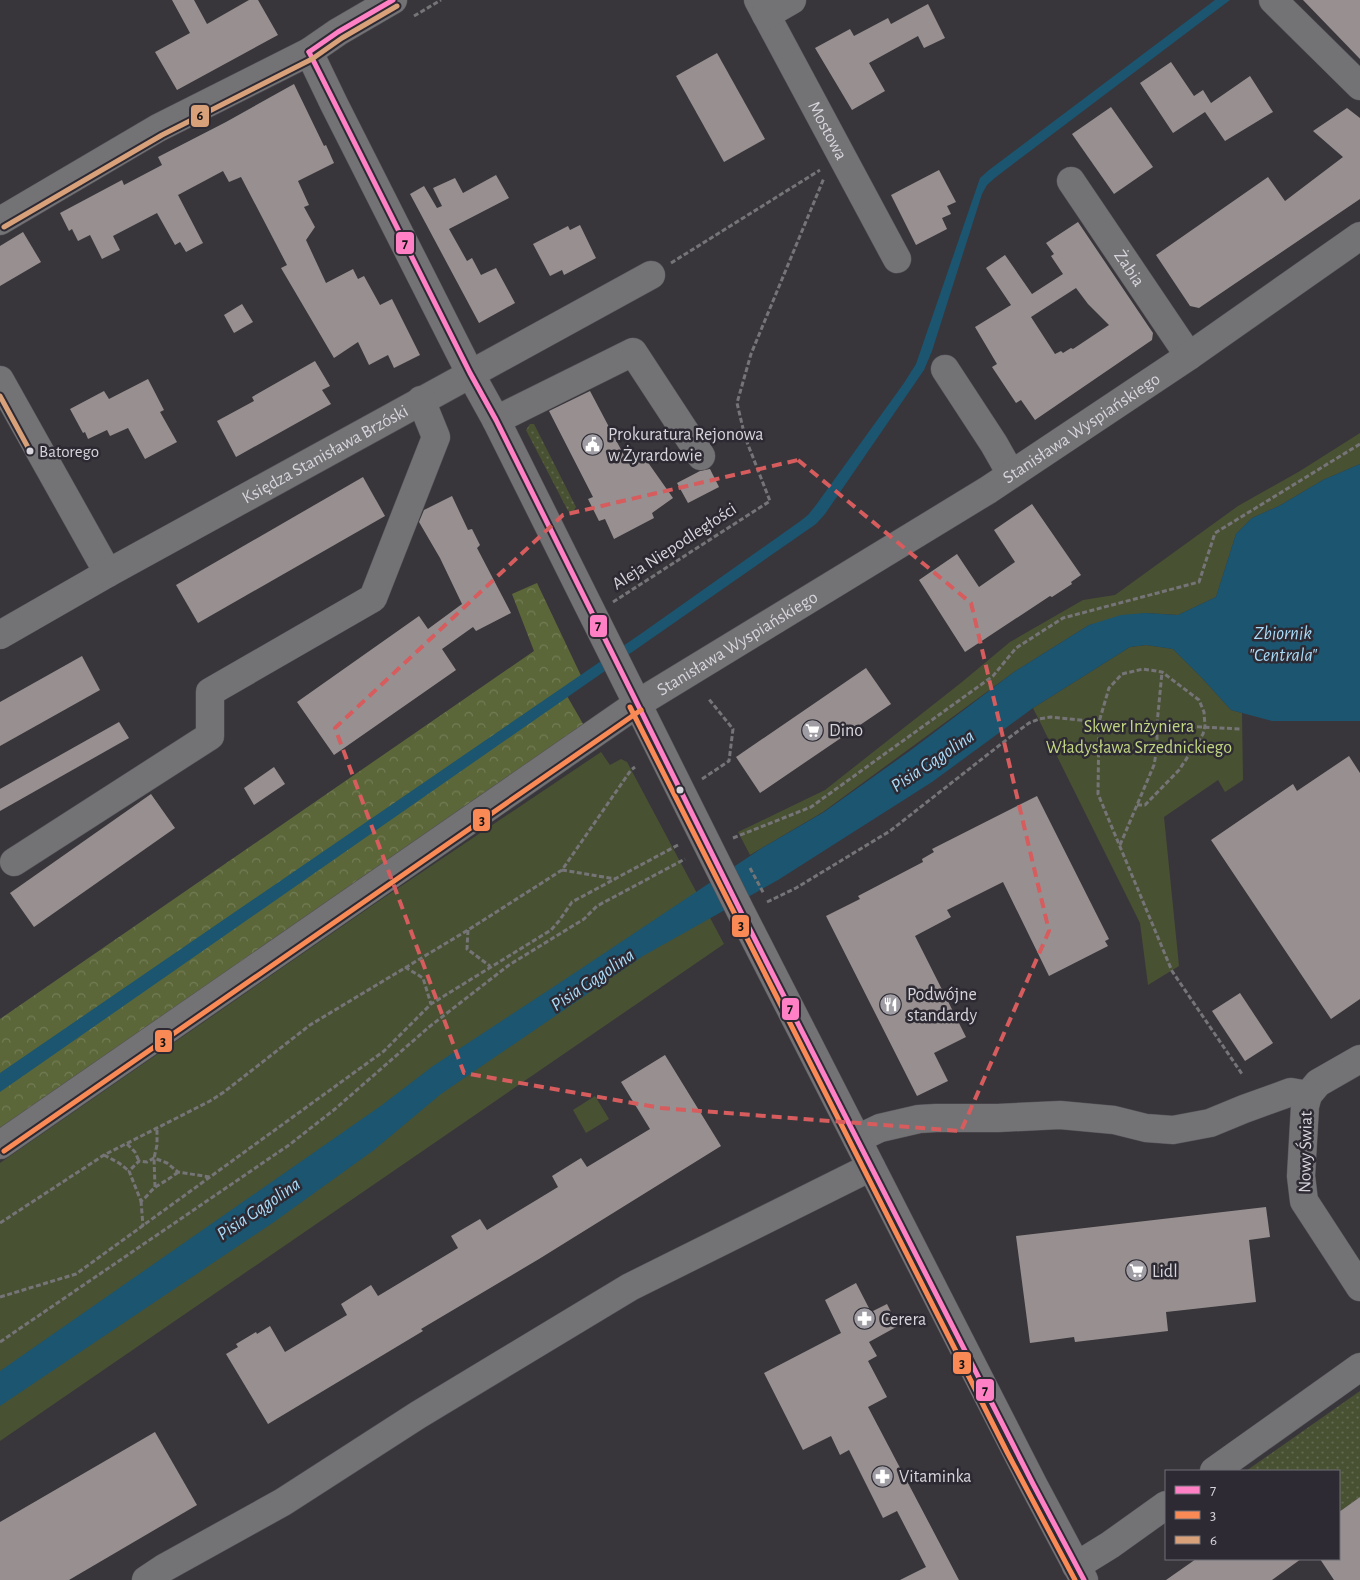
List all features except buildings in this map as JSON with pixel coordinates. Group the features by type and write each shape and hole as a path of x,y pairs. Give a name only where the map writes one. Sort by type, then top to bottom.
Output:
{"street":[{"path":"0,221 158,128 310,52 338,32 393,0"},
{"path":"762,7 792,0"},
{"path":"1274,1 1360,86"},
{"name":"Mostowa","path":"762,7 834,155 897,259"},
{"path":"310,52 334,104 470,373 496,420 871,1167 1080,1573 1110,1545 1165,1506"},
{"name":"Żabia","path":"1071,181 1189,356"},
{"name":"Stanisława Wyspiańskiego","path":"0,1145 631,692 1011,474 1189,356 1360,236"},
{"name":"Księdza Stanisława Brzóski","path":"0,635 108,573 651,275"},
{"path":"496,420 633,352 701,456"},
{"path":"945,369 994,444 1011,474"},
{"path":"0,380 108,573"},
{"path":"14,862 210,736 210,692 373,598 436,437 421,400"},
{"name":"Nowy Świat","path":"1360,1059 1318,1082 1308,1095 1305,1106 1301,1176 1304,1201 1360,1287"},
{"path":"857,1139 880,1128 936,1118 1060,1115 1114,1120 1146,1128 1173,1130 1210,1123 1244,1108 1291,1092 1308,1095"},
{"path":"146,1580 164,1568 283,1502 418,1414 630,1287 871,1167"},
{"path":"1215,1470 1360,1367"}],"path":[{"path":"651,275 834,155"},
{"name":"Aleja Niepodległości","path":"597,621 770,502 745,437 738,403 751,354 834,155"},
{"path":"733,838 811,808 993,676 1016,648 1063,618 1199,582 1215,533 1360,444"},
{"path":"1137,805 1145,805 1179,770 1203,734 1205,726 1204,712 1200,700 1162,672 1143,669 1122,674 1109,688 1099,722 1098,794 1172,971 1242,1074"},
{"path":"1120,845 1154,765 1157,748 1157,724 1162,672"},
{"path":"702,779 729,761 733,729 708,698"},
{"path":"768,902 796,888 890,831 1029,723 1039,719 1051,717 1099,722 1241,729"},
{"path":"0,1223 104,1155 157,1129 224,1092 310,1025 405,966 468,930 562,870 631,770 635,767"},
{"path":"0,1297 76,1274 384,1051 431,1004 555,926 572,902 678,845"},
{"path":"0,1342 289,1145 335,1109 429,1027 509,965 584,919 597,906 685,859"},
{"path":"746,860 764,894"},
{"path":"562,870 616,879"},
{"path":"468,930 467,949 490,966"},
{"path":"405,966 424,978 431,1004"},
{"path":"155,1187 154,1158 157,1145 157,1129"},
{"path":"127,1144 135,1152 139,1161"},
{"path":"104,1155 129,1171 141,1201 143,1227"},
{"path":"139,1161 146,1162 154,1158 168,1163 178,1172 211,1177"},
{"path":"129,1171 139,1161"},
{"path":"141,1201 155,1187 168,1182 178,1172"}],"highlighted area":[{"path":"798,460 971,603 1049,931 961,1131 661,1108 464,1073 335,728 563,515"}],"green space":[{"path":"530,424 534,424 576,507 573,512 568,511 526,430"},
{"path":"1360,433 1360,464 1323,480 1279,506 1252,518 1236,534 1216,597 1178,615 1145,613 1089,625 1014,672 823,812 750,855 738,832 825,790 1010,642 1083,600 1115,595 1238,506 1300,471"},
{"path":"537,583 584,682 567,696 586,729 0,1128 0,1019 534,651 512,594"},
{"name":"Skwer Inżyniera Władysława Srzednickiego","path":"1146,645 1173,649 1231,710 1242,713 1243,780 1225,792 1218,780 1164,817 1179,966 1148,985 1140,923 1033,708 1130,647"},
{"path":"601,752 610,765 621,759 627,762 724,944 0,1441 0,1163 376,903"},
{"path":"595,1096 609,1119 586,1133 573,1110"},
{"path":"1360,1391 1360,1497 1340,1511 1340,1470 1247,1470"}],"water":[{"path":"1215,0 1230,0 987,185 982,194 932,351 924,370 825,514 816,524 0,1092 0,1073 642,633 808,515 916,364 980,178"},
{"path":"1360,464 1360,721 1272,721 1231,710 1173,649 1146,645 1130,647 1033,708 932,782 778,880 643,956 441,1094 374,1150 274,1222 0,1406 0,1371 382,1105 433,1066 762,848 824,812 911,750 1014,672 1089,625 1121,615 1145,613 1178,615 1216,597 1236,534 1252,518 1279,506 1323,480"}],"transit line":[{"name":"7","path":"309,52 338,32 393,0"},
{"name":"6","path":"4,227 162,135 312,59 342,38 397,6"},
{"name":"7","path":"309,52 470,373 496,420 741,912 1033,1484 1084,1580"},
{"name":"6","path":"0,396 30,451"},
{"name":"3","path":"630,707 1007,1452 1075,1580"},
{"name":"3","path":"4,1151 641,710"}],"place":[{"name":"Prokuratura Rejonowa w Żyrardowie","path":"592,444"},
{"name":"Batorego","path":"30,451"},
{"name":"Dino","path":"813,730"},
{"name":"Podwójne standardy","path":"891,1004"},
{"name":"Lidl","path":"1136,1271"},
{"name":"Cerera","path":"865,1319"},
{"name":"Vitaminka","path":"883,1476"}],"water label":[{"name":"Zbiornik \"Centrala\"","path":"1283,643"},
{"name":"Pisia Gągolina","path":"932,760"},
{"name":"Pisia Gągolina","path":"592,979"},
{"name":"Pisia Gągolina","path":"258,1208"}]}
